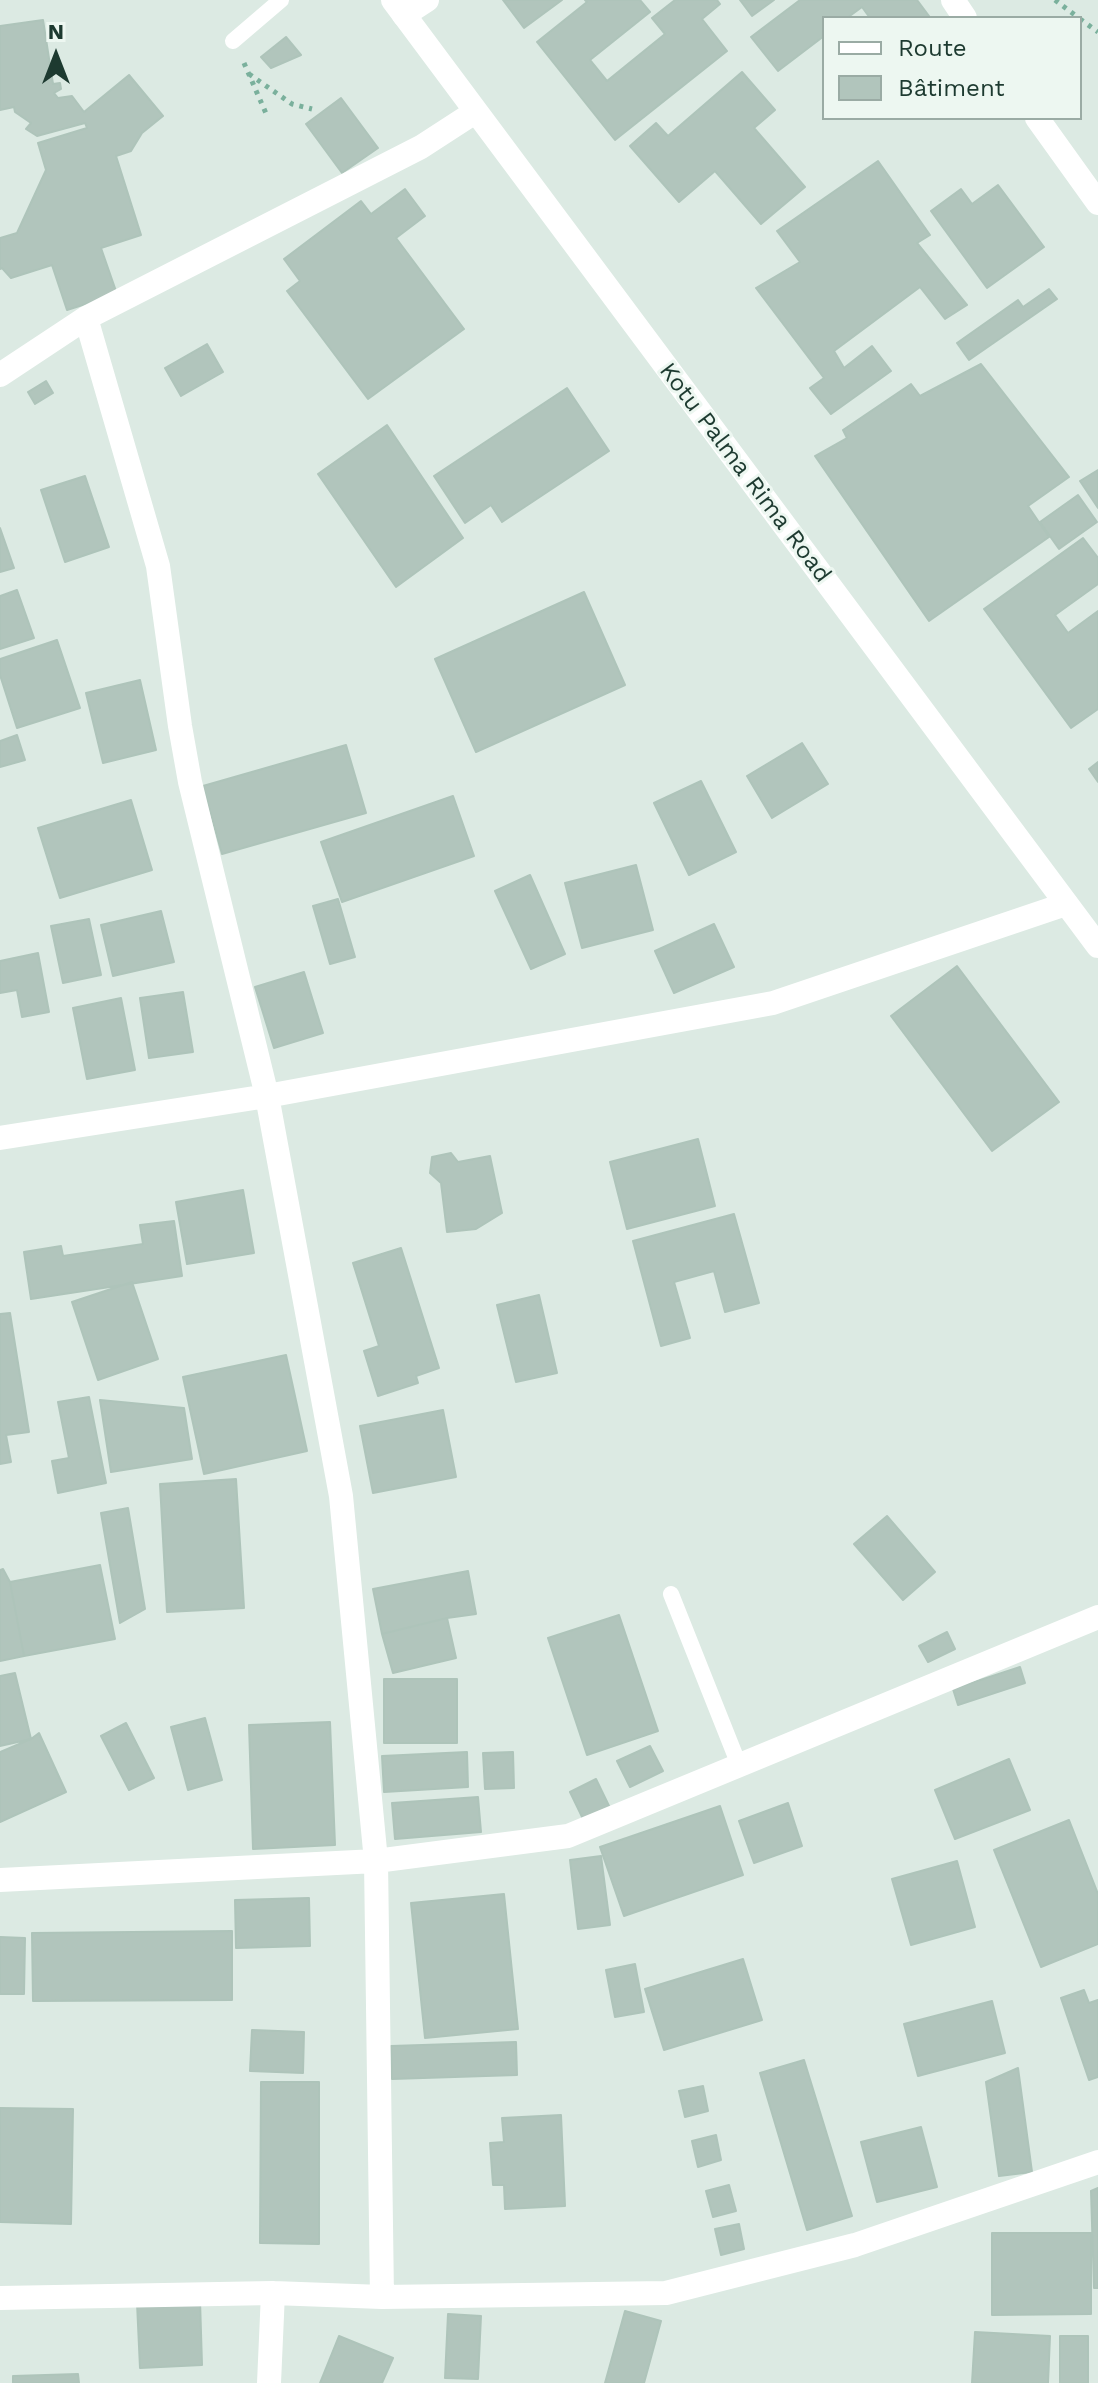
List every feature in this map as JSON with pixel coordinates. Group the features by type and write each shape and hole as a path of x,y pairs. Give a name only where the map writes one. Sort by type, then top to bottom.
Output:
{"street":[{"path":"398,8 427,0"},
{"name":"Kotu Palma Rima Road","path":"398,8 1098,946"},
{"path":"0,375 86,318 421,147 475,112"},
{"path":"1038,120 1098,203"},
{"path":"86,318 158,566 190,782 267,1096 341,1496 376,1861 382,2297"},
{"path":"0,1138 267,1096 773,1003 1066,904"},
{"path":"0,1880 376,1861 568,1836 1097,1621"},
{"path":"0,2298 273,2293 382,2297 666,2293 855,2245 1098,2162"},
{"path":"269,2383 273,2293"}],"lane":[{"path":"233,41 281,0"},
{"path":"671,1594 739,1765"}],"path":[{"path":"1055,0 1077,16"},
{"path":"1082,20 1098,32"},
{"path":"233,41 268,118"},
{"path":"248,73 292,104 312,109"}],"building":[{"path":"503,0 562,0 524,28"},
{"path":"585,0 640,0 650,12 590,60 607,81 665,34 652,18 675,0 717,0 720,4 702,19 727,51 615,140 537,42 587,2"},
{"path":"740,0 774,0 752,16"},
{"path":"800,0 917,0 929,16 869,16 862,7 850,16 822,16 822,38 778,71 751,37"},
{"path":"43,20 53,84 60,83 61,89 54,93 58,98 72,96 84,112 129,75 163,116 142,133 131,151 116,156 141,235 101,248 117,294 67,310 52,265 11,278 0,269 0,238 17,233 46,170 38,143 87,128 85,123 37,136 26,129 31,123 15,112 14,107 0,110 0,26"},
{"path":"286,37 301,55 271,68 261,57"},
{"path":"742,72 775,110 754,128 805,187 761,224 715,171 679,202 630,146 656,123 668,136"},
{"path":"341,98 378,148 342,173 306,124"},
{"path":"878,161 930,235 917,243 967,305 945,319 920,287 834,351 844,368 872,346 891,371 831,414 810,388 824,378 756,288 800,262 777,231"},
{"path":"998,185 1044,247 987,288 931,211 961,189 972,204"},
{"path":"405,189 425,216 396,238 464,329 368,399 287,291 300,281 284,259 361,201 371,214"},
{"path":"1049,289 1057,299 969,360 957,343 1018,300 1023,307"},
{"path":"207,344 223,372 181,396 165,368"},
{"path":"981,364 1069,477 1028,506 1049,537 929,621 815,456 847,438 843,430 911,384 920,396"},
{"path":"46,381 53,393 35,404 28,392"},
{"path":"567,388 609,451 502,522 491,505 465,523 434,476"},
{"path":"387,425 463,538 396,587 318,474"},
{"path":"1098,470 1098,508 1080,481"},
{"path":"85,476 109,547 65,562 41,490"},
{"path":"1078,495 1097,522 1059,549 1040,522"},
{"path":"0,528 14,568 0,572"},
{"path":"1083,538 1098,558 1098,584 1055,615 1068,633 1098,611 1098,709 1071,728 984,609"},
{"path":"17,590 34,638 0,649 0,596"},
{"path":"584,592 625,685 476,752 435,659"},
{"path":"57,640 80,708 17,728 0,675 0,659"},
{"path":"140,680 156,750 103,763 86,693"},
{"path":"17,735 25,760 0,767 0,741"},
{"path":"802,743 828,784 772,818 747,776"},
{"path":"346,745 366,813 222,854 203,786"},
{"path":"1098,762 1098,782 1089,769"},
{"path":"701,781 736,852 689,875 654,803"},
{"path":"453,796 474,856 342,902 321,842"},
{"path":"131,800 152,870 60,898 38,828"},
{"path":"636,865 653,930 582,948 565,883"},
{"path":"530,875 565,954 531,969 495,891"},
{"path":"338,899 355,957 330,964 313,906"},
{"path":"161,911 174,962 113,976 101,925"},
{"path":"89,919 101,975 63,983 51,926"},
{"path":"714,924 734,967 674,993 655,951"},
{"path":"38,953 49,1012 22,1017 17,990 0,993 0,961"},
{"path":"957,966 1059,1102 992,1151 891,1016"},
{"path":"304,972 323,1033 274,1048 255,987"},
{"path":"183,992 193,1052 149,1058 140,998"},
{"path":"121,998 135,1070 87,1079 73,1008"},
{"path":"698,1139 715,1206 627,1229 610,1162"},
{"path":"451,1153 458,1162 490,1156 502,1213 476,1229 447,1232 441,1183 430,1173 432,1157"},
{"path":"243,1190 254,1253 187,1264 176,1202"},
{"path":"734,1214 759,1303 725,1312 714,1271 674,1282 690,1338 661,1346 633,1241"},
{"path":"174,1221 182,1276 31,1299 24,1252 61,1246 63,1256 143,1244 140,1225"},
{"path":"401,1248 439,1368 416,1376 418,1383 378,1396 364,1351 379,1346 353,1263"},
{"path":"132,1282 158,1359 98,1380 72,1302"},
{"path":"539,1295 557,1373 516,1382 497,1305"},
{"path":"10,1313 29,1432 6,1435 11,1462 0,1464 0,1314"},
{"path":"286,1355 307,1451 204,1474 183,1377"},
{"path":"89,1397 106,1483 58,1493 52,1461 69,1458 58,1402"},
{"path":"100,1400 184,1408 192,1459 111,1472"},
{"path":"443,1410 456,1477 373,1493 360,1426"},
{"path":"236,1479 244,1608 167,1612 160,1484"},
{"path":"128,1508 145,1609 120,1623 101,1513"},
{"path":"887,1516 935,1572 903,1600 854,1544"},
{"path":"100,1565 115,1639 24,1656 10,1582"},
{"path":"3,1569 10,1582 24,1656 0,1661 0,1570"},
{"path":"468,1571 476,1614 382,1634 373,1589"},
{"path":"619,1615 658,1731 587,1755 548,1638"},
{"path":"447,1618 456,1658 393,1673 382,1634"},
{"path":"947,1632 955,1649 928,1662 919,1646"},
{"path":"1020,1667 1025,1683 958,1705 953,1689"},
{"path":"15,1673 31,1739 0,1746 0,1676"},
{"path":"384,1679 457,1679 457,1743 384,1743"},
{"path":"205,1718 222,1780 188,1790 171,1727"},
{"path":"330,1722 335,1845 253,1849 249,1725"},
{"path":"126,1723 154,1778 129,1790 101,1736"},
{"path":"39,1733 66,1792 0,1822 0,1752"},
{"path":"650,1746 663,1771 630,1787 617,1761"},
{"path":"467,1752 468,1787 384,1792 382,1756"},
{"path":"513,1752 514,1788 485,1789 483,1753"},
{"path":"1009,1759 1030,1810 955,1839 935,1790"},
{"path":"596,1779 611,1810 585,1823 570,1792"},
{"path":"478,1797 481,1832 395,1839 392,1803"},
{"path":"788,1803 802,1846 754,1863 739,1821"},
{"path":"720,1806 743,1875 624,1916 600,1847"},
{"path":"1069,1820 1098,1894 1098,1944 1041,1967 994,1850"},
{"path":"601,1856 610,1925 578,1929 570,1860"},
{"path":"957,1861 975,1927 911,1945 892,1879"},
{"path":"504,1894 518,2029 425,2038 411,1903"},
{"path":"309,1898 310,1946 236,1948 235,1900"},
{"path":"232,1931 232,2000 33,2001 32,1933"},
{"path":"0,1937 25,1938 24,1994 0,1994"},
{"path":"743,1959 762,2020 664,2050 645,1989"},
{"path":"635,1964 644,2012 615,2017 606,1970"},
{"path":"1084,1990 1089,2003 1098,2000 1098,2077 1089,2080 1061,1998"},
{"path":"992,2001 1005,2053 918,2076 904,2024"},
{"path":"252,2030 304,2032 303,2073 250,2071"},
{"path":"516,2042 517,2075 392,2079 391,2046"},
{"path":"804,2060 852,2216 807,2230 760,2073"},
{"path":"1018,2068 1032,2172 999,2176 986,2082"},
{"path":"261,2082 319,2082 319,2244 260,2243"},
{"path":"703,2086 708,2111 685,2117 679,2091"},
{"path":"0,2108 73,2109 71,2224 0,2222"},
{"path":"561,2115 565,2206 505,2209 504,2185 493,2185 490,2143 504,2142 502,2118"},
{"path":"921,2127 937,2187 877,2202 861,2142"},
{"path":"716,2135 721,2160 698,2167 692,2141"},
{"path":"729,2185 736,2211 713,2217 706,2191"},
{"path":"1098,2188 1098,2288 1094,2288 1091,2191"},
{"path":"739,2224 744,2249 721,2255 715,2229"},
{"path":"992,2233 1091,2233 1091,2314 992,2315"},
{"path":"200,2300 202,2365 140,2368 137,2303"},
{"path":"625,2311 661,2321 644,2383 605,2383"},
{"path":"448,2314 481,2316 478,2379 445,2378"},
{"path":"975,2332 1050,2336 1048,2383 972,2383"},
{"path":"339,2336 393,2358 382,2383 320,2383"},
{"path":"1060,2336 1088,2336 1088,2383 1060,2383"},
{"path":"78,2374 79,2383 13,2383 13,2376"}]}
